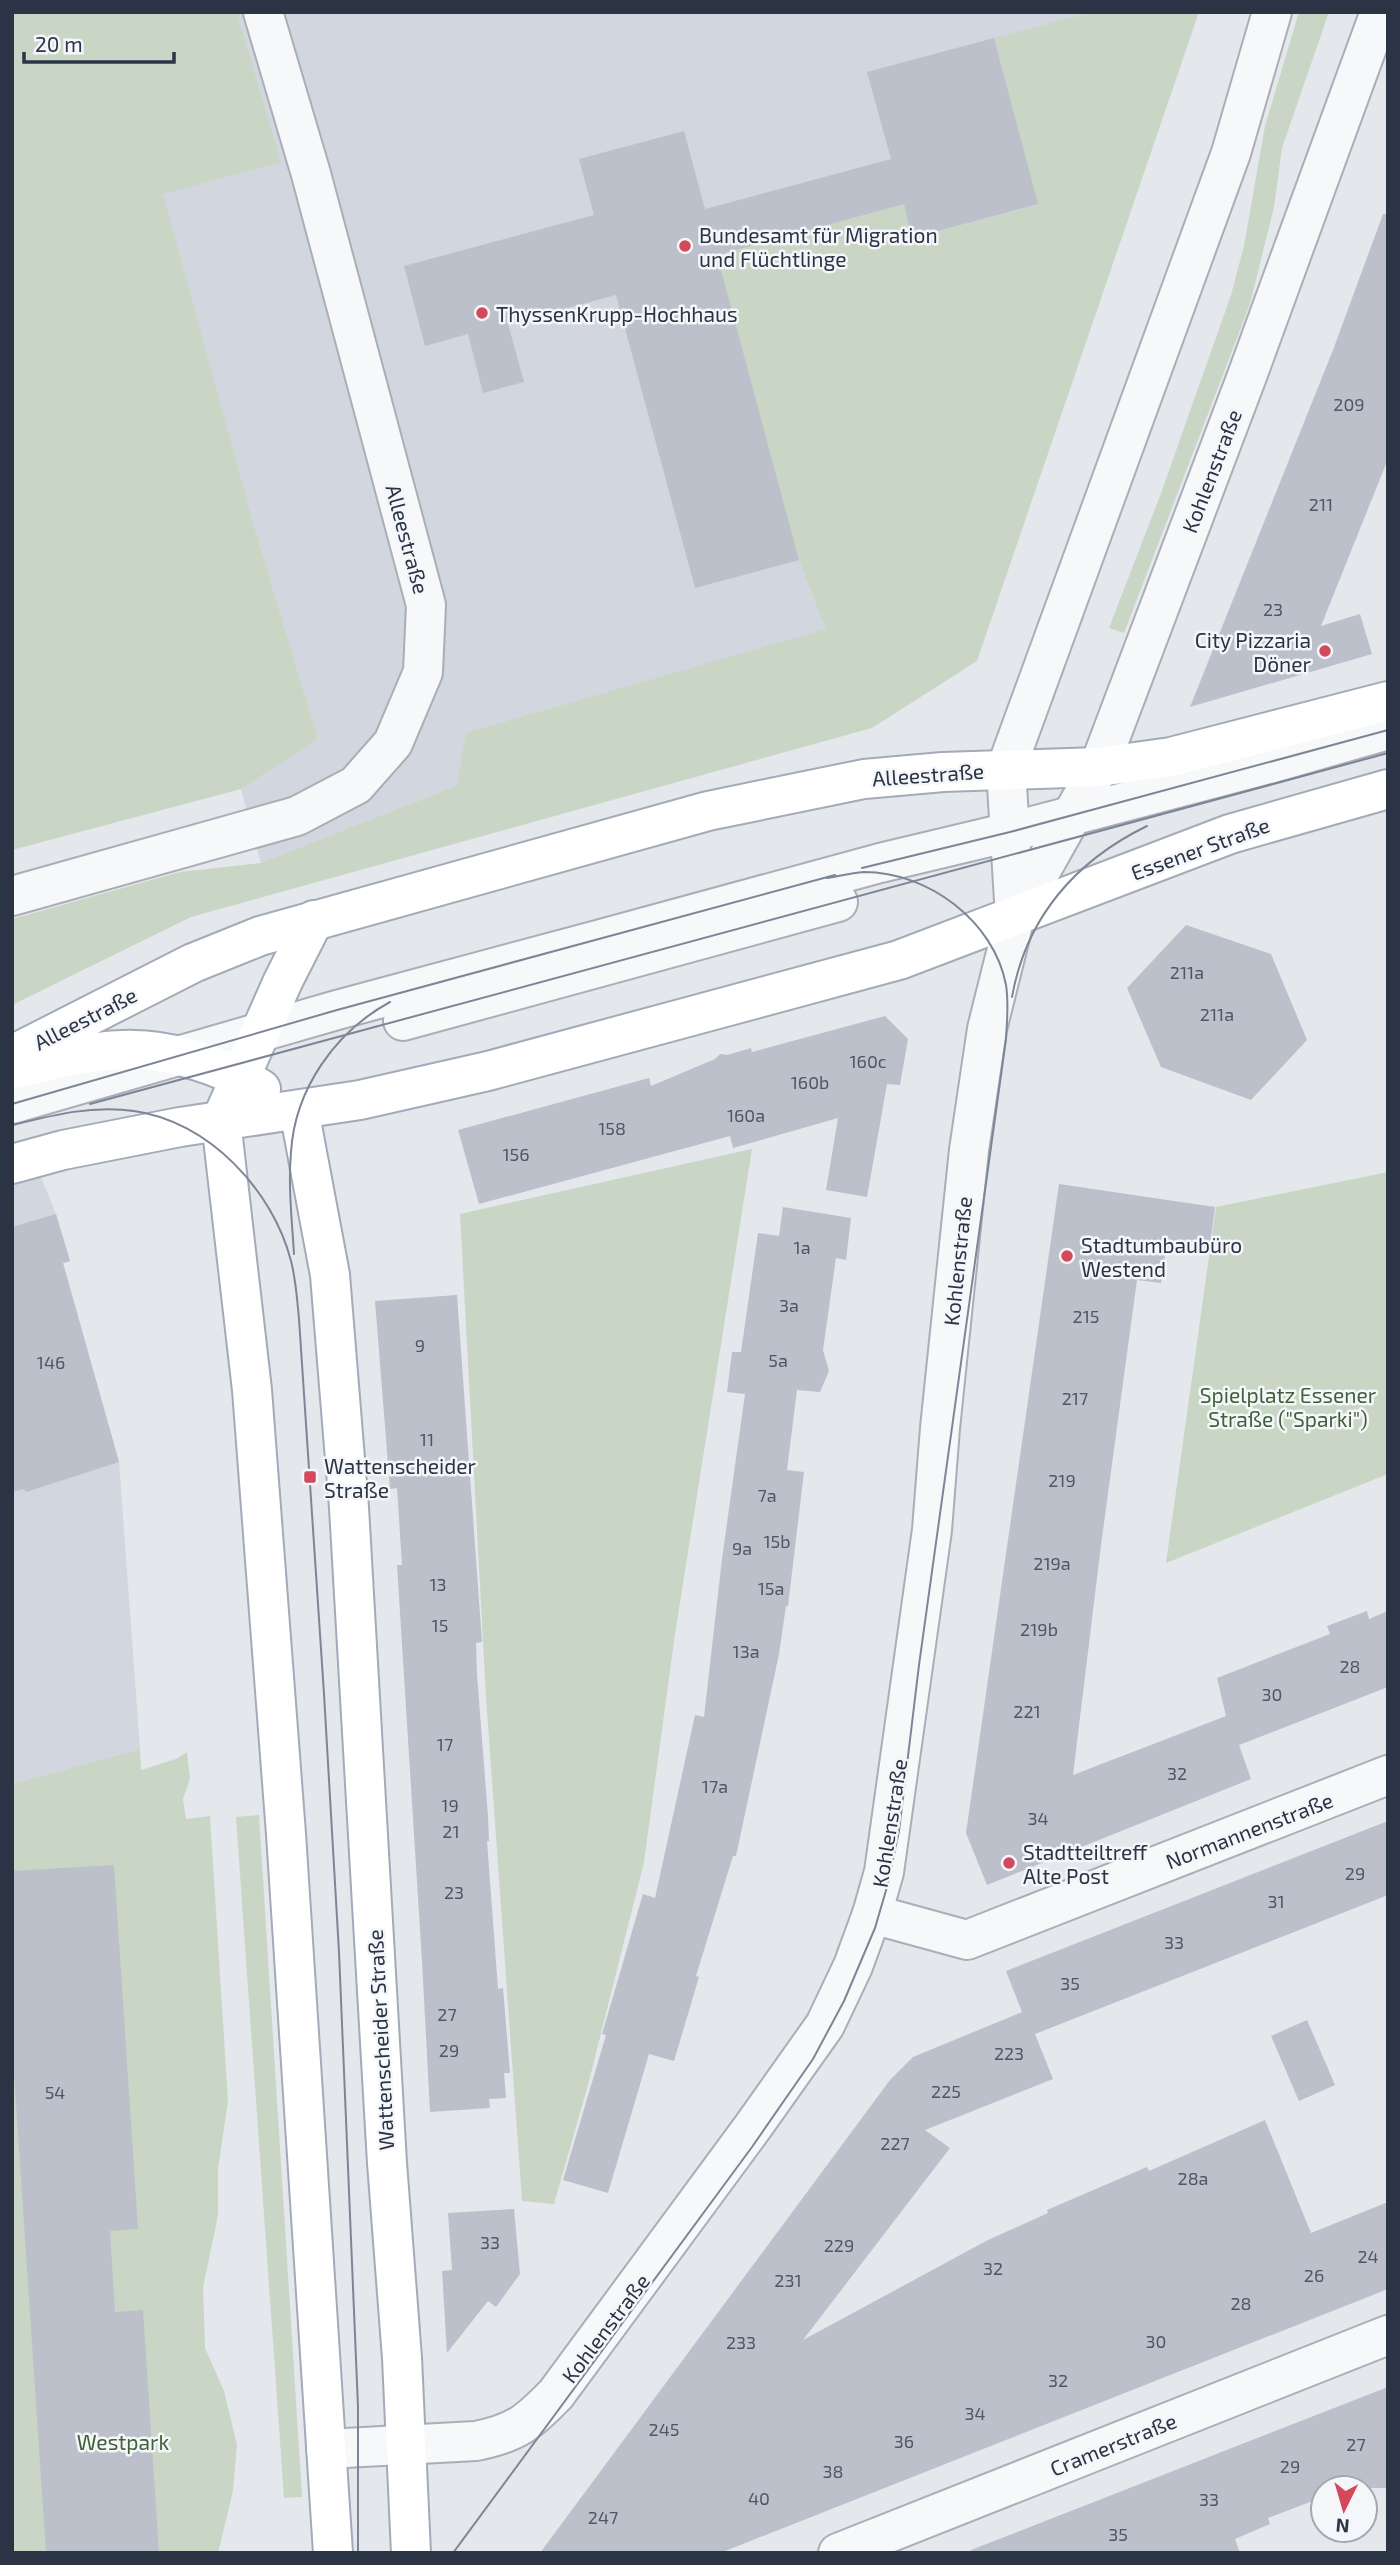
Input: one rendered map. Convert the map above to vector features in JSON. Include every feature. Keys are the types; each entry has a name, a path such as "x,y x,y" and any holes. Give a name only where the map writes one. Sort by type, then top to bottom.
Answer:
{"main road":[{"path":"1099,767 1171,757 1388,701"},
{"name":"Alleestraße","path":"12,1055 193,963 260,936 708,811 864,779 1006,769 1099,767"},
{"name":"Essener Straße","path":"1015,917 1230,834 1388,789"},
{"path":"12,1164 64,1150 221,1121 360,1100 488,1071 899,960 1015,917"},
{"path":"314,920 241,1060 221,1121 253,1390 286,1834 332,2553"},
{"name":"Alleestraße","path":"12,1069 90,1053 124,1050 241,1060 299,1111"},
{"name":"Wattenscheider Straße","path":"299,1111 330,1275 348,1494 407,2445 411,2553"}],"street":[{"name":"Alleestraße","path":"12,896 297,816 356,785 393,743 423,672 425,606 311,174 263,12"},
{"name":"Kohlenstraße","path":"1015,917 1006,769 1231,153 1272,12"},
{"name":"Kohlenstraße","path":"326,2449 457,2444 497,2437 530,2421 556,2394 752,2128 825,2025 853,1966 884,1872 932,1530 969,1150 987,1029 1015,917 1099,767 1248,376 1380,12"},
{"path":"1065,829 1269,764 1388,730"},
{"path":"12,1125 241,1060 880,863 1010,844 1388,753"},
{"path":"12,1104 180,1056 241,1060"},
{"name":"Normannenstraße","path":"872,1914 967,1940 1388,1775"},
{"name":"Cramerstraße","path":"838,2553 1388,2335"}],"shaded area":[{"path":"242,12 1181,12 968,597 261,863 241,789 318,739 255,529 162,193 280,162 236,20"},
{"path":"40,1175 56,1214 70,1261 63,1263 119,1462 140,1749 12,1784 12,1183"}],"green space":[{"path":"12,12 242,12 237,20 281,162 163,194 255,529 318,739 241,789 12,850"},
{"path":"1094,12 1199,12 977,661 872,728 191,917 12,1005 12,919 180,872 261,863 457,786 466,733 826,629 799,560 717,255 904,204 912,238 1038,205 994,38"},
{"path":"1299,12 1329,12 1282,148 1274,207 1250,304 1124,633 1109,628 1160,496 1231,295 1244,246 1265,126"},
{"path":"752,1149 675,1634 644,1862 588,2085 554,2204 522,2201 486,1697 460,1214"},
{"name":"Spielplatz Essener Straße (\"Sparki\")","path":"1388,1172 1388,1474 1166,1563 1216,1207"},
{"name":"Westpark","path":"140,1749 141,1770 176,1759 187,1752 190,1779 183,1799 186,1819 210,1816 228,2101 218,2169 218,2215 203,2288 205,2348 224,2391 237,2445 233,2491 218,2553 12,2553 12,1784"},
{"path":"259,1815 302,2497 284,2498 236,1817"}],"building":[{"name":"ThyssenKrupp-Hochhaus","path":"994,38 1038,204 912,238 904,204 717,255 799,560 695,588 616,295 508,324 524,382 483,393 468,334 425,346 404,266 594,215 579,159 684,131 705,209 891,159 867,72"},
{"path":"1383,214 1388,214 1388,459 1321,626 1360,614 1372,654 1190,707 1333,350"},
{"path":"1186,925 1271,954 1307,1040 1251,1100 1161,1067 1127,988"},
{"path":"885,1016 908,1039 900,1085 887,1084 867,1197 826,1190 838,1118 733,1148 730,1136 479,1204 458,1130 649,1078 651,1086 715,1059 720,1054 727,1055 751,1048 752,1052"},
{"path":"1059,1184 1215,1207 1209,1253 1166,1247 1161,1283 1137,1280 1073,1775 1226,1716 1217,1678 1330,1634 1327,1626 1367,1611 1369,1619 1388,1611 1388,1687 1239,1745 1251,1779 987,1885 966,1833"},
{"path":"783,1207 851,1218 846,1260 836,1258 823,1350 829,1371 820,1392 797,1390 787,1470 804,1472 788,1606 736,1856 733,1856 696,1976 699,1977 674,2061 649,2054 608,2193 563,2180 606,2035 602,2034 643,1894 655,1898 695,1715 704,1717 745,1394 727,1392 732,1352 741,1352 758,1233 779,1236"},
{"path":"56,1214 70,1261 63,1263 119,1462 26,1492 24,1489 12,1492 12,1227"},
{"path":"457,1295 482,1642 476,1643 488,1816 487,1841 498,1989 503,1988 510,2073 504,2073 506,2098 489,2099 490,2108 430,2112 397,1565 402,1565 397,1488 390,1489 375,1301"},
{"path":"1388,1821 1388,1895 1035,2034 1053,2079 925,2130 950,2148 803,2340 988,2240 1048,2213 1047,2210 1147,2167 1149,2171 1265,2120 1311,2233 1388,2202 1388,2289 720,2553 540,2553 890,2080 913,2057 1022,2012 1006,1971"},
{"path":"114,1865 138,2229 110,2231 115,2312 143,2310 159,2553 46,2553 12,2044 12,1871"},
{"path":"1307,2020 1335,2085 1299,2101 1271,2036"},
{"path":"514,2209 520,2274 496,2307 488,2301 447,2353 442,2271 452,2270 448,2213"},
{"path":"1388,2387 1388,2488 1379,2488 1379,2474 1309,2474 1309,2502 1268,2518 1270,2524 1235,2539 1240,2553 971,2553 971,2550"}],"tram line":[{"path":"862,868 1010,832 1388,730"},
{"path":"90,1104 1388,753"},
{"path":"1012,997 1029,942 1058,895 1098,856 1147,826"},
{"path":"453,2553 752,2147 813,2059 844,2001 875,1928 887,1887 899,1831 919,1665 1006,1039 1007,999 999,962 988,940 973,921 934,891 888,874 864,872 827,878"},
{"path":"12,1104 337,1010 835,875"},
{"path":"294,1254 290,1165 300,1106 321,1065 336,1046 370,1014 390,1002"},
{"path":"13,1125 73,1112 118,1109 161,1117 187,1129 211,1144 253,1185 269,1209 291,1261 299,1319 339,1952 358,2407 358,2553"}],"place":[{"name":"Bundesamt für Migration und Flüchtlinge","path":"685,246"},
{"name":"ThyssenKrupp-Hochhaus","path":"482,313"},
{"name":"City Pizzaria Döner","path":"1325,651"},
{"name":"Stadtumbaubüro Westend","path":"1067,1256"},
{"name":"Wattenscheider Straße","path":"310,1477"},
{"name":"Stadtteiltreff Alte Post","path":"1009,1863"}]}
